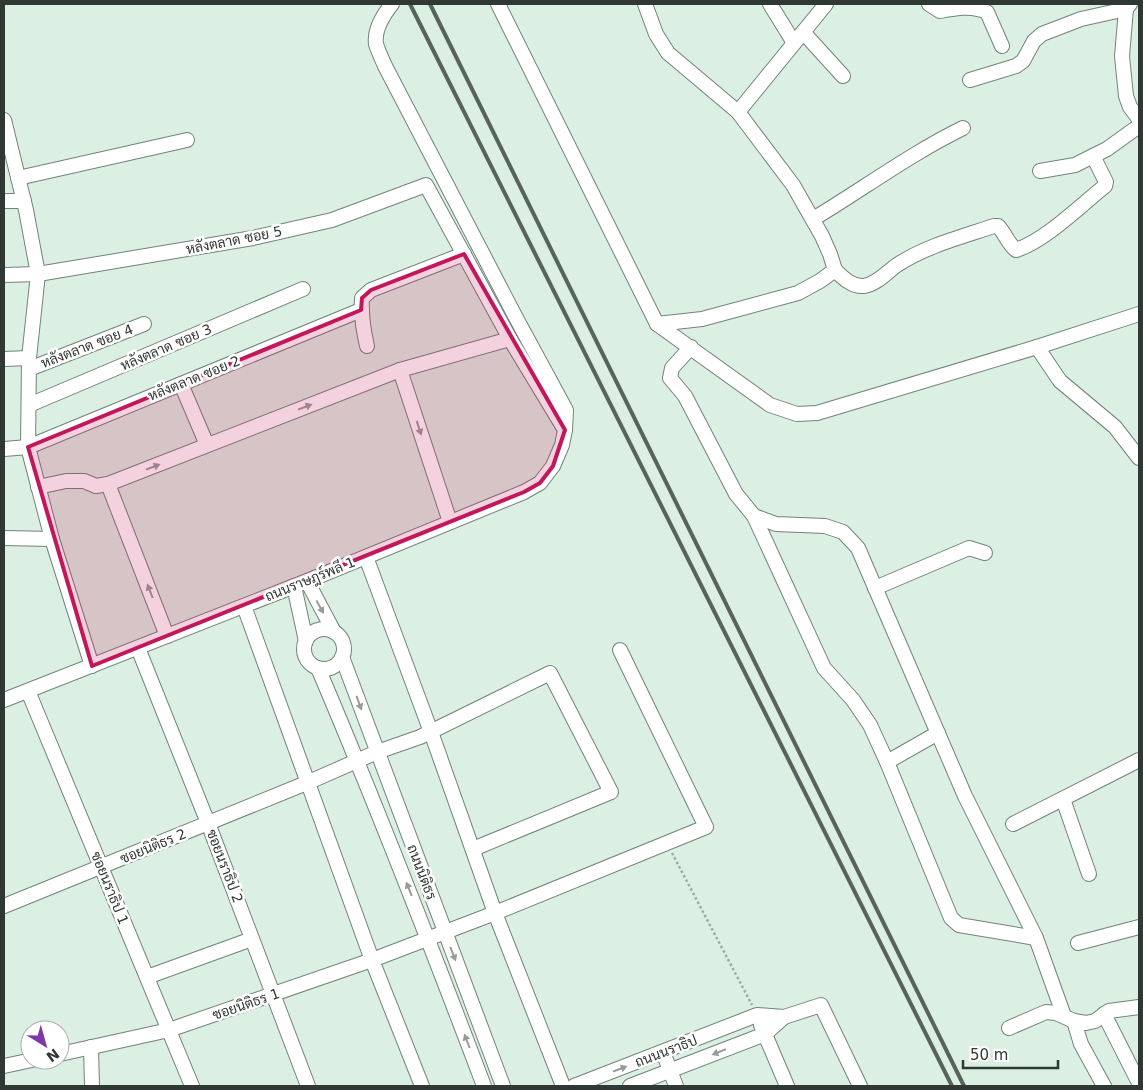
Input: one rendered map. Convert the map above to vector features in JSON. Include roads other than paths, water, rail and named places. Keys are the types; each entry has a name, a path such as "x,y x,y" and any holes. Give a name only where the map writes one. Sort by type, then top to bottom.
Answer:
{"street":[{"name":"ถนนราษฎร์พลี 1","path":"4,700 301,584 524,492 540,483 553,466 562,445 566,410 385,66 376,43 386,11 392,4"},
{"path":"498,4 658,324 770,405 798,414 818,412 1037,347 1139,314"},
{"path":"645,4 656,34 668,53 738,112 794,185 830,254 835,270 848,282 865,286 877,281 898,264 915,255 942,243 994,226 998,226 1002,230 1013,248 1016,250 1024,248 1053,228 1105,186 1106,182 1103,174 1093,156"},
{"path":"770,4 798,37 843,76"},
{"path":"738,112 826,4"},
{"path":"929,4 940,11 980,8 987,12 1002,46"},
{"path":"970,80 1016,66 1022,61 1034,40 1042,34 1081,19 1128,6 1122,56 1126,96 1139,119"},
{"path":"4,126 24,201 38,274 29,363 28,447 52,539 92,666"},
{"path":"1040,172 1075,165 1107,149 1139,126"},
{"path":"813,219 917,152 963,128"},
{"path":"18,178 187,140"},
{"name":"หลังตลาด ซอย 5","path":"4,275 38,274 253,238 323,222 426,185 464,254"},
{"path":"4,201 24,201"},
{"path":"367,346 361,310 362,298 371,290 464,254 510,339 565,430"},
{"path":"658,324 702,319 798,293 835,270"},
{"name":"หลังตลาด ซอย 3","path":"29,405 303,289"},
{"name":"หลังตลาด ซอย 2","path":"4,449 28,447 361,310"},
{"name":"หลังตลาด ซอย 4","path":"4,359 29,363 144,324"},
{"path":"38,487 66,481 84,481 96,486 108,484 400,370 510,339"},
{"path":"690,347 672,368 670,378 685,396 736,494 754,516 824,668 853,700 870,725 951,918 959,925 1036,938"},
{"path":"1037,347 1060,381 1115,427 1139,458"},
{"path":"400,370 450,522"},
{"path":"180,384 207,446"},
{"path":"108,484 167,636"},
{"path":"754,516 776,524 825,526 842,532 858,548 965,796 1036,938 1069,1019 1104,1086"},
{"path":"4,538 52,539"},
{"path":"875,588 969,548 985,553"},
{"path":"366,557 495,913 563,1086"},
{"path":"301,584 334,632 343,641 342,658 337,665 331,668 318,668 308,660 304,648 306,641 301,584"},
{"path":"244,606 372,960 422,1086"},
{"path":"306,641 310,636 322,629 334,632"},
{"name":"ซอยนราธิป 2","path":"138,648 208,823 308,1086"},
{"name":"ซอยนิติธร 1","path":"70,1052 168,1030 273,995 445,933 706,827 620,650"},
{"name":"ถนนนิติธร","path":"342,658 503,1086"},
{"name":"ถนนนิติธร","path":"318,668 357,760 484,1086"},
{"name":"ซอยนิติธร 2","path":"4,906 309,782 357,760 431,732 550,673 611,792 472,849"},
{"name":"ซอยนราธิป 1","path":"28,691 192,1086"},
{"path":"887,762 938,733"},
{"path":"1013,824 1139,760"},
{"path":"1063,799 1089,874"},
{"path":"1078,943 1139,927"},
{"path":"147,977 252,939"},
{"path":"786,1086 757,1015 784,1017 820,1005 860,1086"},
{"path":"1009,1028 1046,1012 1092,1023 1109,1011 1139,1007"},
{"path":"1104,1014 1139,1083"},
{"name":"ถนนนราธิป","path":"574,1086 757,1015"},
{"name":"ถนนนราธิป","path":"630,1086 764,1034 784,1017"},
{"path":"91,1047 92,1086"},
{"path":"663,1052 676,1086"},
{"path":"4,1066 20,1063"}],"railway":[{"path":"410,4 952,1086"},
{"path":"430,4 964,1086"}]}
